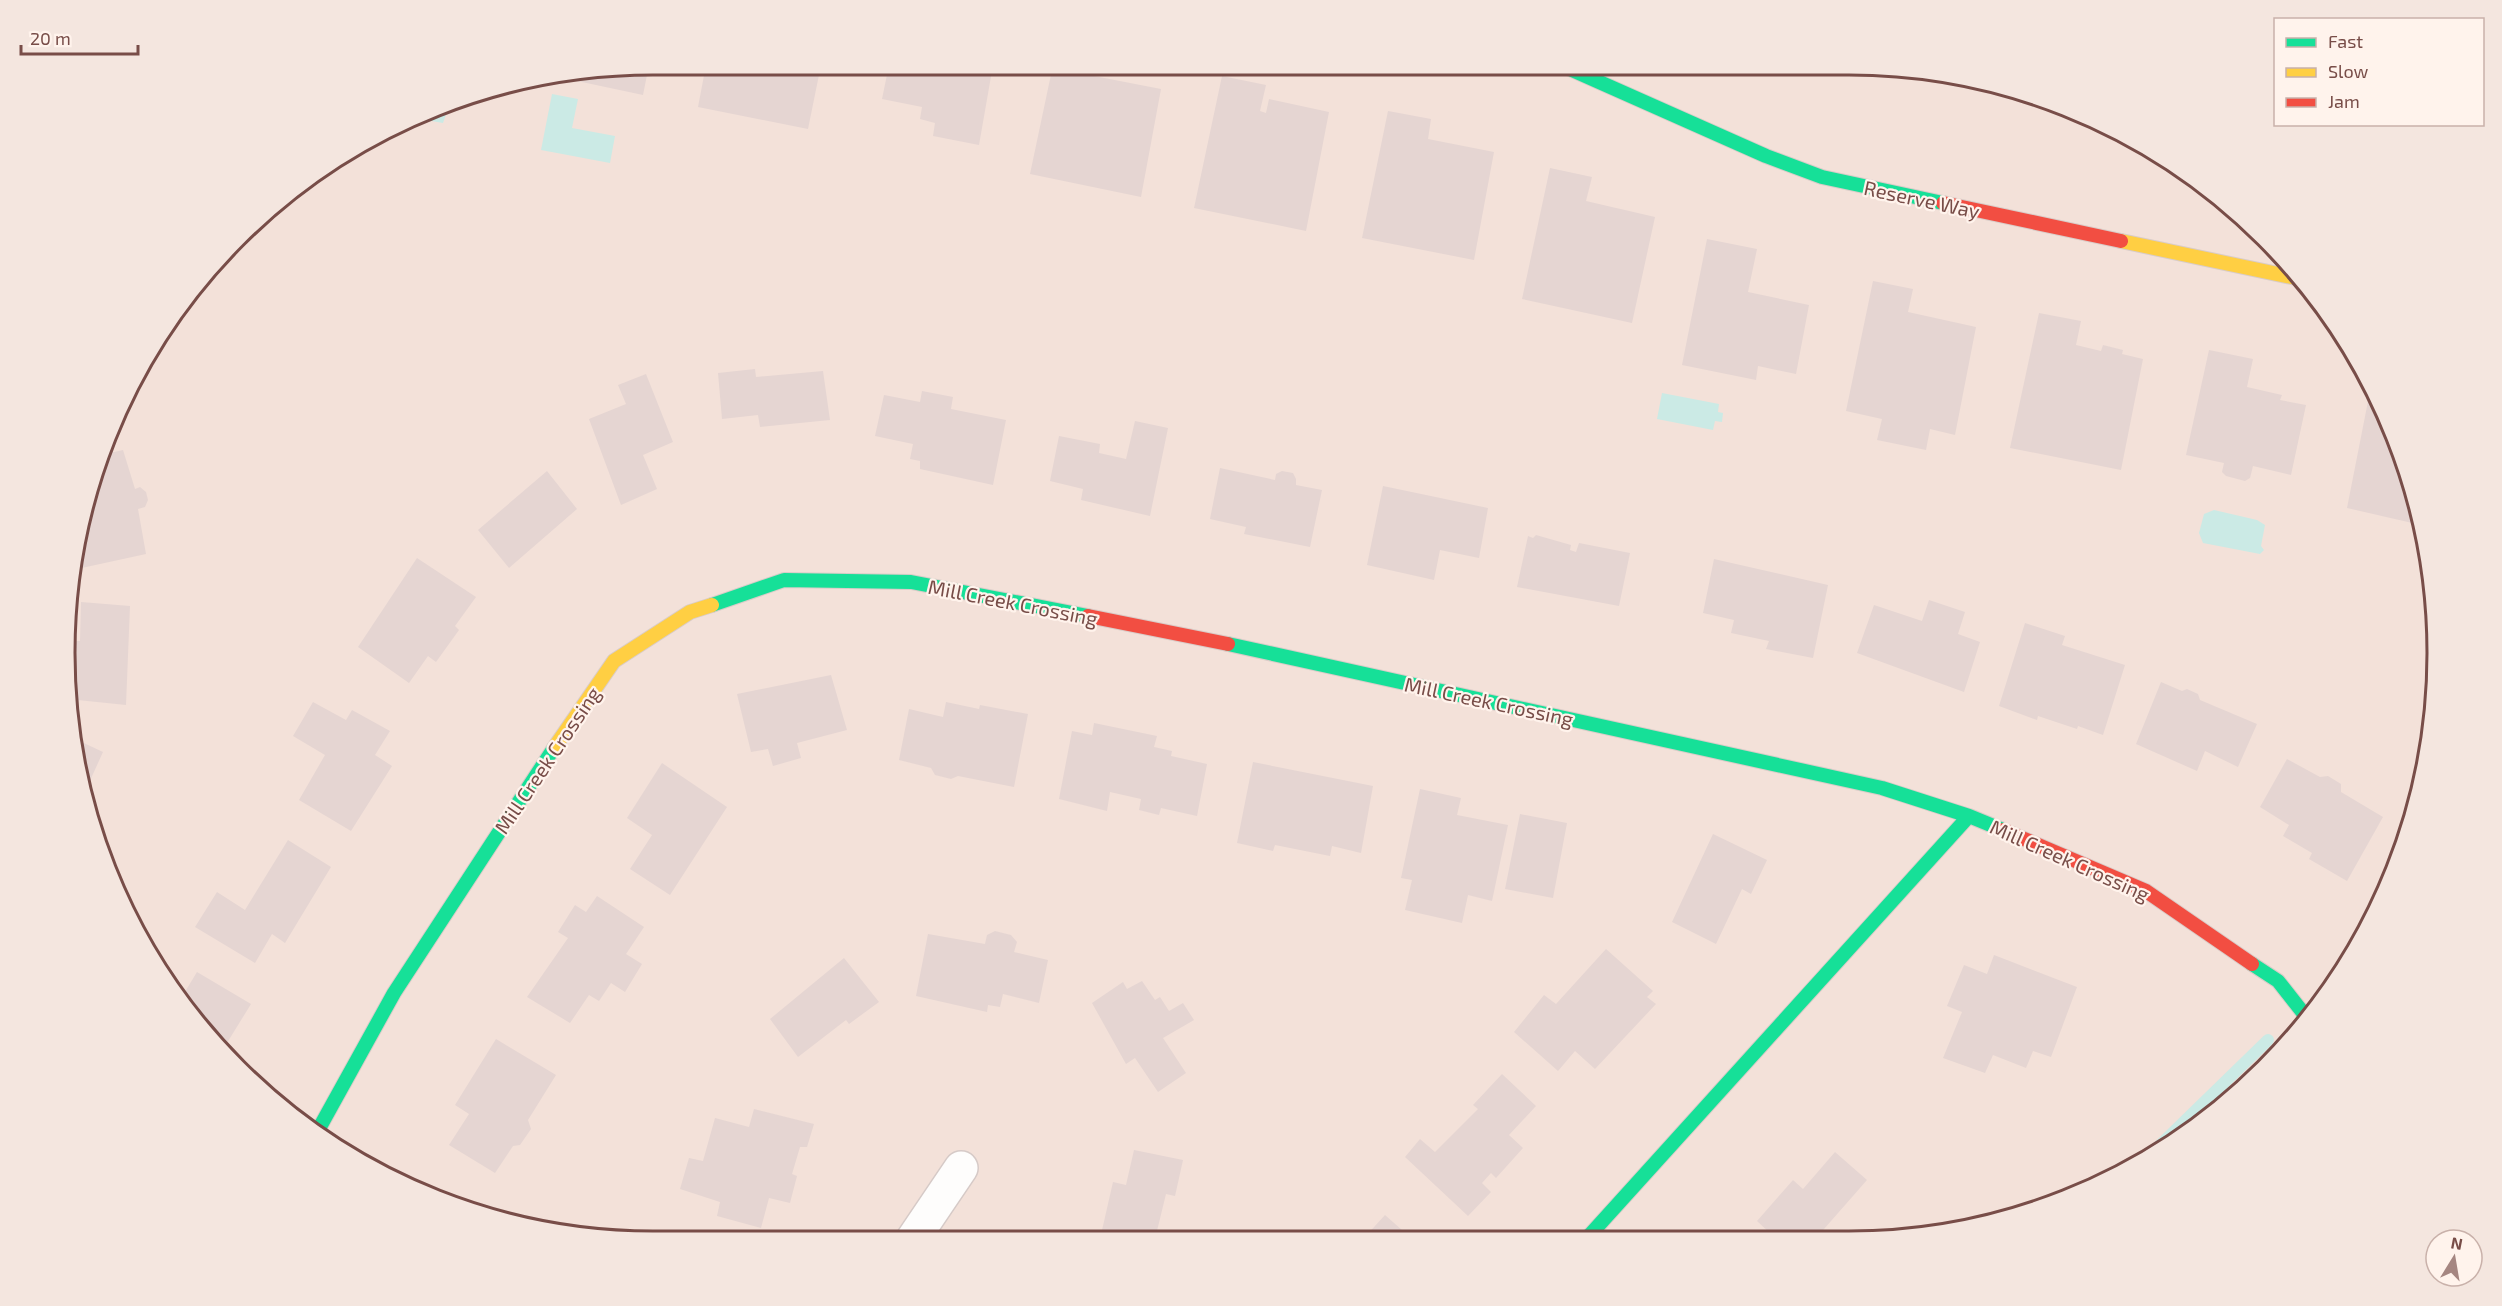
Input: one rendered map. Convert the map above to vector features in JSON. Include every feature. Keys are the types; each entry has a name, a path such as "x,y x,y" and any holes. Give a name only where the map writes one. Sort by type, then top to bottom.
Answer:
{"street":[{"name":"Reserve Way","path":"1584,75 1766,156 1822,177 2287,276"},
{"name":"Mill Creek Crossing","path":"321,1126 394,993 540,769 614,661 690,612 784,580 912,582 1229,644 1882,788 1969,816 2146,891 2278,981 2302,1012"},
{"name":"Mill Creek Crossing","path":"1593,1231 1969,816"},
{"path":"918,1231 961,1168"}],"shaded area":[{"path":"653,75 1849,75 1887,76 1962,86 2035,106 2070,119 2138,152 2170,172 2201,194 2258,244 2308,301 2330,332 2350,364 2383,432 2407,503 2416,540 2426,615 2427,653 2426,691 2416,766 2396,839 2383,874 2350,942 2308,1005 2258,1062 2201,1112 2138,1154 2070,1187 1999,1211 1962,1220 1887,1230 1849,1231 653,1231 615,1230 540,1220 467,1200 432,1187 364,1154 301,1112 272,1088 244,1062 194,1005 152,942 119,874 95,803 86,766 76,691 76,615 80,578 95,503 119,432 135,397 152,364 194,301 244,244 301,194 364,152 397,135 432,119 503,95 578,80"}],"water":[{"path":"552,94 578,99 572,128 615,136 610,163 541,150"},
{"path":"446,114 443,123 429,120"},
{"path":"1662,393 1719,404 1718,412 1723,413 1722,422 1715,421 1713,430 1657,419"},
{"path":"2214,510 2257,520 2265,525 2261,546 2264,550 2260,554 2203,543 2199,533 2204,514"}],"building":[{"path":"647,75 643,95 575,80"},
{"path":"704,75 819,75 808,129 698,107"},
{"path":"887,75 991,75 979,145 933,136 935,123 920,119 922,107 882,99"},
{"path":"1051,75 1094,75 1161,89 1141,197 1030,174"},
{"path":"1222,76 1266,85 1260,111 1266,113 1269,99 1329,112 1306,231 1194,208"},
{"path":"1388,111 1431,119 1428,139 1494,152 1474,260 1362,238"},
{"path":"1550,168 1592,177 1586,201 1655,217 1632,323 1522,299"},
{"path":"1707,239 1757,249 1748,292 1809,305 1796,374 1758,366 1756,380 1682,365"},
{"path":"1873,281 1913,289 1908,312 1976,327 1955,435 1930,429 1926,450 1877,440 1882,419 1846,411"},
{"path":"2039,313 2081,321 2076,345 2101,351 2103,345 2123,350 2122,354 2143,359 2121,470 2010,448"},
{"path":"2209,350 2253,359 2247,387 2282,395 2280,400 2306,405 2291,475 2253,466 2250,478 2245,481 2226,476 2222,472 2224,463 2186,455"},
{"path":"755,369 756,377 823,371 830,420 760,427 758,415 722,419 718,373"},
{"path":"646,374 673,442 643,455 657,489 621,505 589,419 626,404 618,385"},
{"path":"922,391 953,397 951,409 1006,420 993,485 920,469 920,461 910,459 913,444 875,436 884,395 920,402"},
{"path":"2368,400 2396,467 2412,523 2347,508"},
{"path":"1135,421 1168,428 1150,516 1081,500 1083,489 1050,481 1059,436 1100,444 1099,453 1126,459"},
{"path":"123,450 135,489 140,487 146,492 148,500 145,507 138,509 146,554 82,568 95,503 111,453"},
{"path":"1220,468 1275,480 1276,474 1282,471 1293,473 1296,485 1322,490 1310,547 1244,534 1246,527 1210,519"},
{"path":"547,471 577,509 509,568 478,530"},
{"path":"1383,486 1488,508 1479,558 1440,550 1434,580 1367,565"},
{"path":"1536,535 1571,545 1570,550 1576,552 1579,543 1630,553 1619,606 1517,587 1528,536 1533,538"},
{"path":"417,558 476,597 455,626 459,630 436,662 428,656 409,683 358,647"},
{"path":"1714,559 1828,585 1813,658 1766,649 1769,641 1731,633 1734,620 1703,613"},
{"path":"1929,600 1965,612 1958,634 1980,642 1964,692 1857,653 1874,605 1922,621"},
{"path":"81,602 130,606 126,705 77,700 75,641 80,641"},
{"path":"2025,623 2065,636 2062,645 2125,665 2103,735 2038,716 2037,720 1999,706"},
{"path":"831,675 847,730 797,743 801,758 773,766 768,749 751,752 737,694"},
{"path":"2161,682 2182,691 2187,689 2198,694 2200,700 2257,724 2238,767 2205,751 2197,771 2136,744"},
{"path":"313,702 346,720 352,710 390,731 375,755 392,766 351,831 299,800 325,755 293,736"},
{"path":"946,702 979,709 980,705 1028,714 1014,787 958,776 951,779 935,775 931,768 899,760 909,709 943,717"},
{"path":"1094,723 1157,736 1154,747 1172,751 1171,756 1207,764 1197,816 1161,808 1159,815 1139,810 1141,799 1110,792 1107,811 1059,799 1072,731 1092,735"},
{"path":"82,742 103,752 90,781"},
{"path":"2287,759 2320,777 2328,776 2341,784 2341,792 2383,817 2347,881 2309,859 2312,853 2283,836 2289,825 2260,807"},
{"path":"1253,762 1373,786 1361,853 1332,846 1330,856 1275,845 1273,851 1237,843"},
{"path":"662,763 727,807 670,895 630,869 652,835 627,818"},
{"path":"1420,789 1461,798 1457,815 1508,825 1492,901 1468,895 1462,923 1405,910 1412,880 1401,878"},
{"path":"1520,814 1567,823 1553,898 1505,889"},
{"path":"1713,834 1767,860 1751,894 1742,889 1716,944 1672,922"},
{"path":"288,840 331,867 285,943 272,934 255,963 195,927 217,892 245,910"},
{"path":"597,896 644,927 626,954 642,964 625,992 611,983 599,1001 589,995 570,1023 527,997 568,938 558,932 575,905 586,912"},
{"path":"995,931 1011,935 1017,942 1014,952 1048,960 1039,1003 1003,994 1000,1007 988,1005 987,1012 916,996 928,934 985,944 987,935"},
{"path":"1606,949 1653,991 1647,997 1656,1004 1595,1069 1575,1051 1558,1071 1514,1032 1544,995 1556,1004"},
{"path":"1994,955 2077,987 2051,1057 2033,1051 2026,1068 1993,1055 1985,1073 1943,1058 1962,1012 1947,1006 1964,965 1987,974"},
{"path":"844,958 879,1002 849,1024 846,1020 798,1057 770,1019"},
{"path":"197,972 251,1004 227,1043 185,992"},
{"path":"1142,981 1155,1000 1160,997 1169,1011 1183,1003 1194,1020 1163,1038 1186,1073 1158,1092 1135,1058 1126,1064 1092,1003 1123,982 1127,989"},
{"path":"496,1039 556,1075 528,1120 531,1129 520,1145 513,1146 495,1173 449,1145 469,1114 455,1105"},
{"path":"1502,1074 1536,1106 1509,1135 1523,1148 1496,1178 1491,1173 1482,1183 1491,1192 1468,1216 1405,1157 1420,1139 1435,1152 1478,1109 1473,1105"},
{"path":"754,1109 814,1124 807,1147 800,1147 792,1174 797,1176 790,1203 769,1198 761,1228 717,1216 720,1202 680,1189 689,1158 703,1161 715,1118 749,1127"},
{"path":"1134,1150 1183,1160 1175,1196 1166,1194 1157,1231 1102,1231 1113,1182 1126,1185"},
{"path":"1835,1152 1867,1180 1822,1231 1768,1231 1757,1221 1793,1180 1803,1189"},
{"path":"1385,1215 1403,1231 1370,1231"}],"waterway":[{"path":"2175,1130 2268,1040"}],"traffic: fast":[{"path":"1584,75 1766,156 1822,177 1943,203"},
{"path":"712,605 784,580 911,582 1088,616"},
{"path":"1228,644 1882,788 1969,816 2003,830"},
{"path":"321,1126 394,993 554,748"},
{"path":"1593,1231 1969,816"},
{"path":"2252,964 2278,981 2302,1012"}],"traffic: slow":[{"path":"2121,241 2287,276"},
{"path":"554,748 614,661 690,612 712,605"}],"traffic: jam":[{"path":"1943,203 2121,241"},
{"path":"1088,616 1228,644"},
{"path":"2003,830 2146,891 2252,964"}]}
